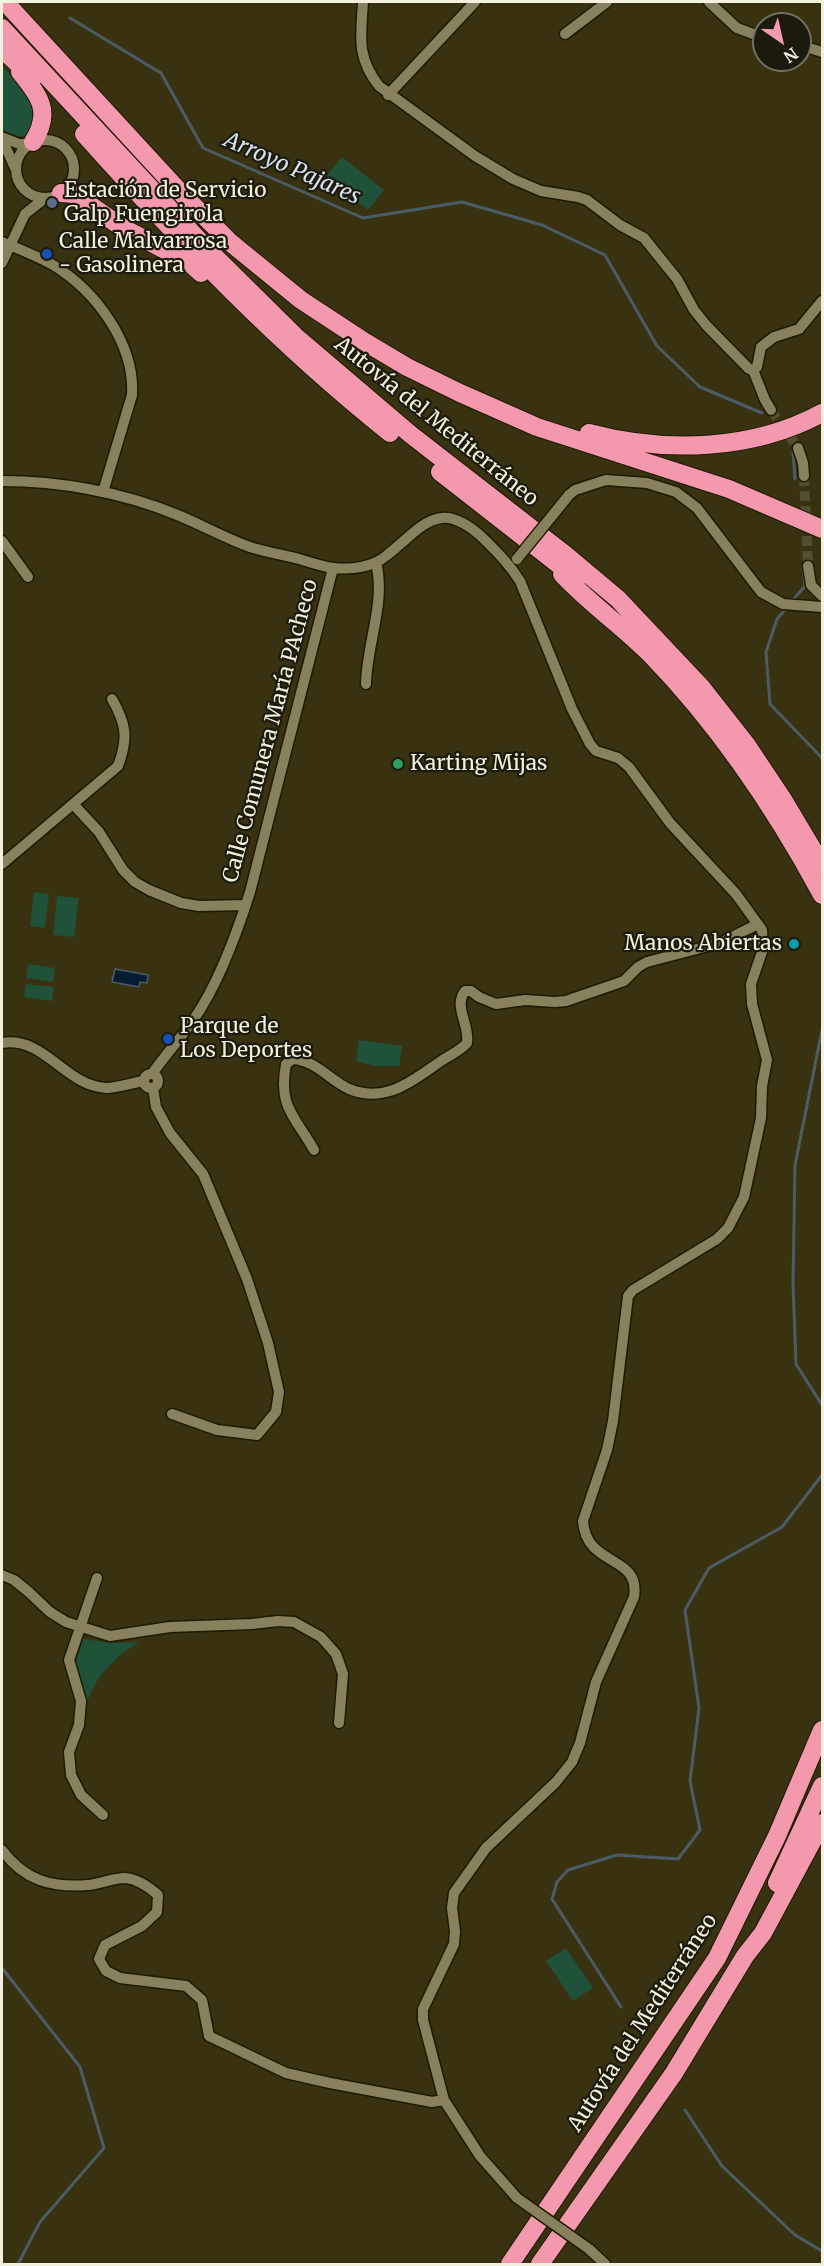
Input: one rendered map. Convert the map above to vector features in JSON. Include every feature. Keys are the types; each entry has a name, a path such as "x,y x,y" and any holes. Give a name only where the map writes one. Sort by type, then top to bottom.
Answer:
{"highway":[{"name":"Autovía del Mediterráneo","path":"5,2 180,192 231,243 301,300 364,342 460,393 537,427 729,489 822,529"},
{"name":"Autovía del Mediterráneo","path":"2,28 208,250 295,336 410,434 562,552 618,599 702,688 746,744 784,801 822,865"},
{"path":"2,49 32,77 153,210 239,300 302,359 369,416 548,557 613,606 635,618"},
{"path":"2,49 36,92 42,104 43,119 40,132 31,143"},
{"path":"53,195 74,194 123,228 190,263 220,290 239,300"},
{"path":"512,415 604,437 678,445 730,443 761,437 787,429 822,413"},
{"path":"548,557 565,577 650,654 709,721 740,762 787,833 822,895"},
{"name":"Autovía del Mediterráneo","path":"510,2265 717,1958 777,1836 822,1730"},
{"path":"745,1956 754,1928 822,1786"},
{"path":"540,2265 674,2073 745,1956 763,1933 822,1823"}],"street":[{"path":"363,2 361,36 363,60 370,75 388,94 475,156 513,179 541,191 586,200 620,225 644,238 677,279 694,310 706,325 746,367 753,370 771,410"},
{"path":"388,94 475,2"},
{"path":"565,34 607,2"},
{"path":"709,2 737,28 752,34"},
{"path":"2,138 19,144 46,140 57,143 66,149 74,167 69,185 25,214 6,244 2,263"},
{"path":"2,138 21,186 25,201 25,214"},
{"path":"16,170 19,155 31,143"},
{"path":"21,186 32,195 53,195"},
{"path":"6,244 53,266 80,286 93,299 112,325 131,366 132,395 103,492"},
{"path":"753,370 757,367 761,347 774,337 794,333 822,301"},
{"path":"798,448 804,476"},
{"path":"514,562 575,489 606,480 647,483 676,492 704,515 761,592 783,604 822,608"},
{"path":"2,481 69,486 103,492 173,513 250,547 333,568 354,568 376,562 421,525 446,517 462,522 514,562 572,709 590,744 596,751 618,758 629,767 655,804 688,843 724,879 762,930 763,949 751,984 752,1004 767,1060 762,1086 761,1119 744,1197 728,1228 717,1239 633,1290 628,1296 613,1421 607,1450 583,1521 589,1543 633,1577 634,1597 596,1682 580,1743 572,1762 556,1782 486,1848 454,1893 452,1908 454,1944 423,2009 423,2020 444,2100 480,2156 517,2198 589,2249 605,2265"},
{"path":"2,541 28,577"},
{"path":"366,684 367,660 380,595 380,579 376,562"},
{"path":"808,566 811,585 822,596"},
{"name":"Calle Comunera María PAcheco","path":"147,1077 195,1018 206,999 246,905 333,568"},
{"path":"2,864 118,766 126,746 122,716 112,699"},
{"path":"74,804 99,832 123,870 135,882 181,903 199,906 246,905"},
{"path":"314,1150 287,1107 283,1095 286,1064 293,1059 316,1065 349,1089 372,1095 390,1093 405,1086 467,1043 467,1029 460,1003 460,997 465,991 471,991 496,1004 525,1000 566,1001 624,981 638,967 647,962 720,943 758,924"},
{"path":"2,1043 24,1043 33,1046 76,1077 106,1088 156,1076 158,1080 153,1088 156,1107 170,1133 203,1174 247,1279 268,1343 279,1392 276,1412 257,1435 217,1430 172,1414"},
{"path":"2,1575 14,1580 50,1612 80,1628 110,1636 170,1627 294,1622 321,1637 336,1654 343,1674 339,1723"},
{"path":"97,1578 69,1660 81,1701 79,1725 69,1752 71,1775 81,1795 103,1815"},
{"path":"2,1850 19,1870 41,1881 58,1885 88,1885 126,1878 146,1885 158,1895 157,1912 142,1926 105,1945 99,1959 106,1971 120,1977 186,1986 202,2000 209,2036 286,2073 432,2102 444,2100"}],"green space":[{"path":"2,65 27,93 36,113 28,135 13,137 2,130"},
{"path":"342,157 384,190 368,210 326,177"},
{"path":"34,892 49,894 45,928 30,926"},
{"path":"57,896 79,898 74,937 53,935"},
{"path":"28,964 55,968 53,982 26,978"},
{"path":"26,984 54,987 52,1001 24,997"},
{"path":"359,1040 402,1046 399,1066 375,1066 356,1061"},
{"path":"83,1639 112,1643 139,1642 120,1655 99,1677 85,1705 76,1662"},
{"path":"566,1948 593,1988 573,2001 546,1961"}],"water":[{"path":"115,969 148,975 147,983 140,982 139,987 112,982"}],"waterway":[{"name":"Arroyo Pajares","path":"70,18 161,73 203,148 363,218 462,202 542,225 605,255 657,346 700,387 762,413"},
{"name":"Arroyo Pajares","path":"793,452 795,479"},
{"path":"792,601 805,586 803,567"},
{"path":"788,606 777,619 766,652 770,704 822,758"},
{"path":"822,1030 795,1165 793,1284 796,1364 822,1405"},
{"path":"621,2007 552,1899 557,1882 568,1870 617,1855 678,1859 700,1830 690,1781 699,1708 685,1610 709,1568 782,1527 822,1475"},
{"path":"2,1968 80,2067 104,2148 40,2222 18,2264"},
{"path":"685,2110 722,2166 795,2235 822,2251"}],"tunnel":[{"path":"771,410 798,448"},
{"path":"804,476 808,566"}],"place":[{"name":"Estación de Servicio Galp Fuengirola","path":"52,203"},
{"name":"Calle Malvarrosa - Gasolinera","path":"47,254"},
{"name":"Karting Mijas","path":"398,764"},
{"name":"Manos Abiertas","path":"794,944"},
{"name":"Parque de Los Deportes","path":"168,1039"}]}
